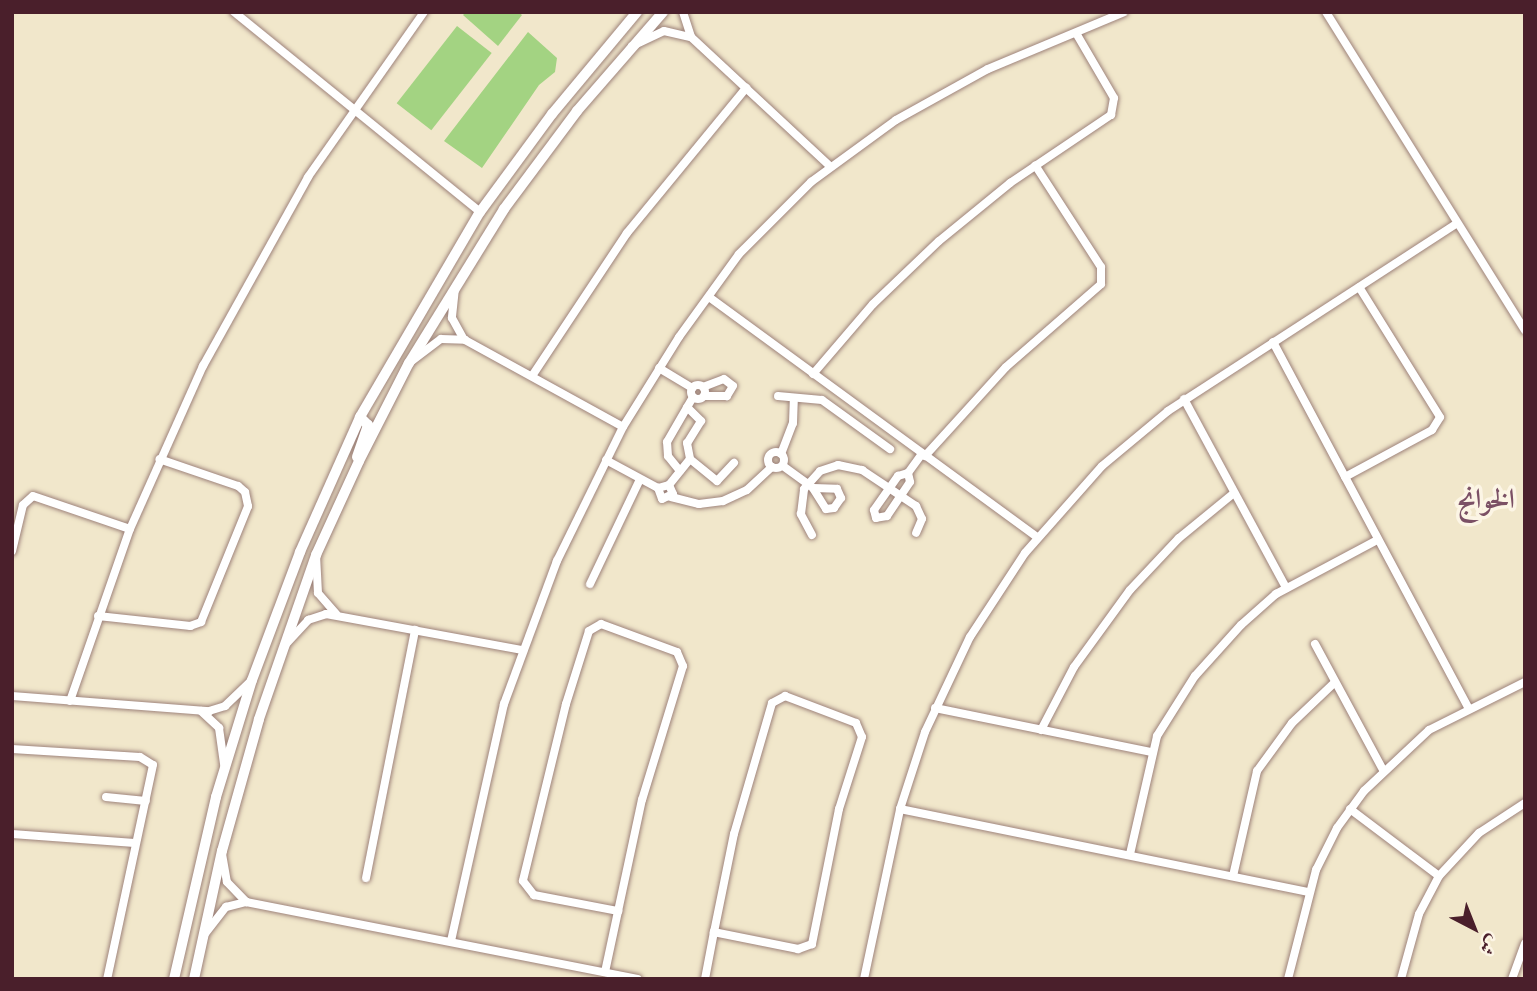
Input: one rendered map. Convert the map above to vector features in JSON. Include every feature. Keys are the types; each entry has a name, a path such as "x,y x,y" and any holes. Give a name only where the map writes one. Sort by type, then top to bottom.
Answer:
{"street":[{"path":"234,12 351,110 480,212"},
{"path":"70,701 98,616 159,459 267,246 351,110 424,12"},
{"path":"174,979 224,765 251,680 300,552 360,417 480,212 558,106 637,12"},
{"path":"194,979 222,851 283,647 316,555 388,401 455,285 528,176 632,46 663,12"},
{"path":"683,12 691,37 830,166"},
{"path":"452,941 490,760 523,650 557,561 624,427 659,368 709,297 756,235 830,166 942,93 1124,12"},
{"path":"1326,12 1525,330"},
{"path":"632,46 664,31 691,37"},
{"path":"813,374 916,261 1035,165 1108,118 1115,108 1114,98 1076,33"},
{"path":"532,376 627,233 746,88"},
{"path":"908,473 910,482 901,496 885,518 876,518 874,510 899,474 908,473 1006,367 1101,284 1101,267 1035,165"},
{"path":"864,979 900,809 935,708 983,615 1037,537 1102,467 1184,399 1457,224"},
{"path":"455,285 452,318 465,340"},
{"path":"1345,477 1423,434 1440,421 1433,402 1359,287"},
{"path":"709,297 1037,537"},
{"path":"409,363 441,339 465,340 624,427"},
{"path":"1273,342 1468,707"},
{"path":"388,401 379,396 390,362"},
{"path":"659,368 692,393 704,391"},
{"path":"680,471 668,456 667,442 692,393"},
{"path":"778,396 826,402 890,449"},
{"path":"783,466 781,454 793,423 794,399"},
{"path":"1184,399 1286,588"},
{"path":"687,407 701,421 687,443 690,459 717,481 734,463"},
{"path":"359,461 357,449 368,425 360,417"},
{"path":"772,467 770,456 781,454"},
{"path":"98,616 198,624 207,608 244,513 247,496 230,484 159,459"},
{"path":"606,460 658,488 669,485 690,459"},
{"path":"813,535 800,507 810,486 826,468 844,465 889,488 920,512 916,533"},
{"path":"658,488 660,498 671,497 699,504 723,501 754,485 772,467 783,466 810,486"},
{"path":"590,584 640,479"},
{"path":"669,485 671,497"},
{"path":"1041,730 1081,657 1130,590 1179,538 1234,493"},
{"path":"12,551 21,512 33,496 131,529"},
{"path":"1130,854 1151,752 1165,721 1206,662 1254,612 1286,588 1377,540"},
{"path":"316,555 320,599 339,615"},
{"path":"283,647 308,620 339,615 523,650"},
{"path":"605,972 645,788 682,658 665,648 613,628 594,626 586,643 556,738 526,869 528,886 541,896 618,911"},
{"path":"366,878 415,630"},
{"path":"1315,644 1383,770"},
{"path":"12,696 201,711 225,706 251,680"},
{"path":"1233,876 1257,771 1292,723 1335,682"},
{"path":"1288,979 1308,892 1325,849 1350,809 1383,770 1429,730 1468,707 1525,682"},
{"path":"705,979 714,932 741,806 768,716 779,702 798,702 844,719 856,731 856,749 809,946 790,947 714,932"},
{"path":"935,708 1151,752"},
{"path":"201,711 219,728 224,765"},
{"path":"12,749 131,757 147,766 152,781 135,843 107,979"},
{"path":"106,797 146,801"},
{"path":"1401,979 1412,933 1439,876 1479,833 1525,803"},
{"path":"900,809 1308,892"},
{"path":"1350,809 1439,876"},
{"path":"12,834 135,843"},
{"path":"222,851 227,882 246,902"},
{"path":"202,937 226,907 246,902 637,979"},
{"path":"1513,979 1525,943"}],"green space":[{"path":"466,12 518,12 522,15 498,46 463,15"},
{"path":"457,26 492,53 431,130 397,103"},
{"path":"528,32 557,58 555,72 539,85 482,168 444,141"}],"district":[{"name":"الخوانج","path":"1486,501"}]}
